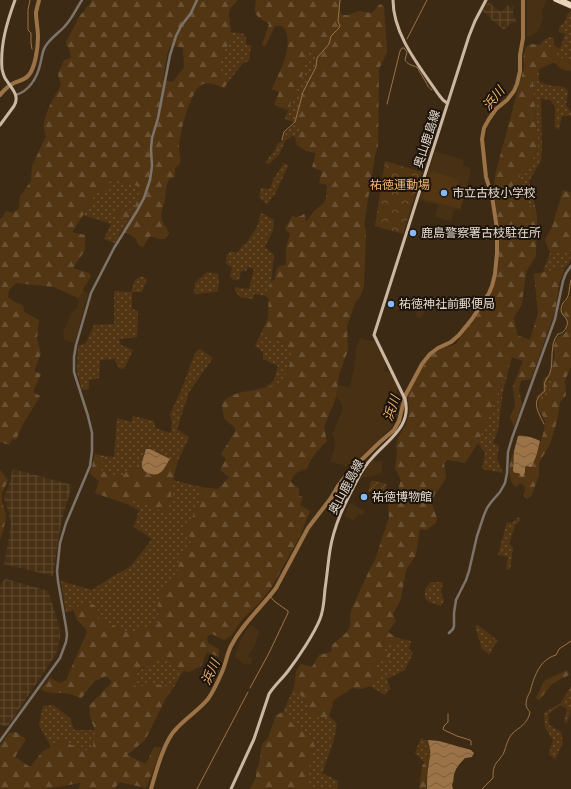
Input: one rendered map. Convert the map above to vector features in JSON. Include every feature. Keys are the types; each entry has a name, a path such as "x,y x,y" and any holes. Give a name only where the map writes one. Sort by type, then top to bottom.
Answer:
{"highway":[{"path":"555,0 571,7"},
{"path":"562,0 571,4"}],"main road":[{"path":"0,125 16,102 16,95 7,82 1,65 1,44 15,0"},
{"name":"奥山鹿島線","path":"231,789 254,739 269,694 294,663 320,621 324,603 330,549 338,518 366,465 398,432 405,420 407,409 405,399 374,335 447,103 439,95 404,42 396,21 394,0"},
{"path":"447,103 469,36 486,0"}],"street":[{"path":"16,95 22,94 30,86 38,73 45,46 69,21 82,0"},
{"path":"0,741 60,658 66,642 66,627 57,571 58,554 66,523 90,466 93,443 90,421 74,372 76,345 91,293 114,248 137,211 146,192 152,166 152,138 158,118 170,55 181,26 191,13 197,0"},
{"path":"449,632 453,629 456,600 469,571 476,536 487,508 500,492 505,483 508,452 512,438 555,319 563,281 571,266"}],"shaded area":[{"path":"527,0 547,0 542,11 543,18 540,28 530,37 527,36"},
{"path":"488,2 501,12 507,5 511,8 514,5 513,13 516,22 510,24 504,30 483,11"},
{"name":"市立古枝小学校","path":"435,151 464,160 463,166 471,168 468,185 460,210 454,209 451,221 435,217 438,205 419,200"},
{"path":"82,290 89,293 75,343 64,340 63,332 71,314 78,307 78,298"},
{"path":"396,301 426,309 421,319 415,316 416,312 408,309 406,312 394,309"},
{"path":"360,338 376,342 386,361 384,371 393,374 398,387 395,398 390,406 398,407 394,423 391,428 350,468 330,462 335,441 332,434 343,409 340,401 336,397 337,385 350,387 356,348"},
{"path":"373,459 374,461 382,461 382,473 361,478 367,467"},
{"path":"14,469 72,485 61,523 53,576 4,564 11,527 9,513 4,498 11,479 12,470"},
{"path":"350,503 365,511 362,516 358,514 354,521 344,516"},
{"path":"6,579 48,591 59,625 60,638 56,654 8,726 3,726 0,724 0,586"},
{"path":"251,625 259,631 255,645 248,656 252,658 251,664 244,664 235,657 241,639"}],"green space":[{"path":"91,0 238,0 230,9 230,42 222,55 217,69 219,74 228,82 224,88 206,83 203,84 198,88 190,102 186,112 180,140 180,161 178,166 175,168 175,177 169,179 161,213 162,221 169,233 165,239 150,236 143,247 140,246 133,237 122,231 127,220 114,214 116,209 134,210 141,187 111,179 105,192 96,190 92,202 72,232 85,235 85,250 73,268 89,273 91,276 78,298 54,287 16,283 9,290 8,297 16,303 23,305 24,312 39,320 37,339 41,353 34,371 41,374 33,392 40,396 22,426 16,440 12,439 9,445 0,442 0,219 6,211 13,213 19,208 20,196 31,181 32,166 46,136 44,130 45,117 61,85 58,74 64,60 71,58 66,42 79,17","holes":["171,45 183,48 184,67 173,82 163,80 167,54"]},
{"path":"256,0 340,0 340,12 342,15 348,15 359,11 372,13 379,5 382,4 384,6 387,52 379,69 378,145 364,224 366,232 364,286 361,295 355,303 347,326 348,350 339,375 336,397 324,427 327,441 313,457 307,469 296,473 291,482 299,489 299,496 303,497 300,505 310,511 298,540 271,588 259,603 242,620 231,636 224,640 212,634 207,636 208,643 219,649 219,657 207,652 201,666 189,672 183,671 169,659 157,658 138,671 133,680 137,690 148,682 173,688 167,696 145,740 127,755 146,764 154,747 161,747 146,788 119,782 115,789 79,789 80,783 46,789 0,789 0,746 9,733 16,732 26,739 15,757 30,767 42,752 62,741 92,753 95,730 91,720 89,706 112,682 106,676 93,682 81,699 74,695 48,692 41,689 50,678 60,683 66,680 87,632 77,620 73,610 83,603 88,602 98,609 98,619 128,632 134,632 158,624 159,600 161,592 176,577 179,569 178,564 191,543 190,537 184,532 188,522 197,511 201,487 218,489 229,477 220,470 226,459 221,454 235,432 235,428 224,418 222,406 223,402 227,398 238,393 279,385 289,367 292,355 284,343 264,335 262,331 268,318 269,285 275,279 276,270 278,267 286,265 286,247 290,234 285,229 292,216 298,217 305,214 307,221 326,199 327,185 319,183 322,171 312,167 316,153 306,151 297,145 295,137 301,129 296,122 303,95 317,67 317,60 311,50 308,52 301,81 288,110 274,105 279,92 272,89 285,57 288,40 286,32 282,26 275,26 266,45 262,45 269,24 256,15"},
{"path":"570,12 571,62 556,57 556,50 540,45 545,39 553,37 554,45 560,49 565,34 559,32 559,28"},
{"path":"231,32 244,34 246,38 246,45 251,45 249,61 243,63 228,82 219,74 217,69 222,55 230,42"},
{"path":"532,44 556,50 556,57 571,62 571,72 561,69 555,62 539,69 533,82 538,146 532,161 521,171 518,188 537,215 536,256 526,272 522,304 514,318 517,335 530,340 538,313 534,274 565,268 559,284 556,309 531,379 521,381 519,389 522,405 514,426 510,417 515,406 513,386 523,361 512,357 478,443 465,463 448,460 444,463 446,477 434,496 432,504 437,518 436,523 426,530 421,529 419,532 416,555 406,570 401,599 393,614 396,621 388,632 397,638 398,642 384,646 384,650 390,654 390,659 375,661 373,668 380,674 370,686 362,689 352,688 334,700 329,716 321,719 307,711 307,702 294,688 296,671 301,664 312,667 319,655 331,652 332,645 347,632 350,626 351,610 375,560 389,517 388,502 390,497 396,495 401,480 395,468 397,453 396,445 409,415 407,396 419,372 431,355 443,348 456,344 490,296 498,270 499,235 494,188 495,175 524,67 523,58 526,47"},
{"path":"311,50 317,60 317,67 303,95 301,129 295,137 292,136 285,141 279,155 269,164 266,163 268,158 274,152 278,143 282,142 286,132 296,123 285,119 301,81 307,52"},
{"path":"539,69 539,82 552,86 564,87 568,91 566,105 571,112 571,116 562,116 559,129 555,128 555,106 550,100 541,99 541,161 529,181 537,215 518,189 521,171 532,161 538,146 533,82"},
{"name":"祐徳運動場","path":"385,161 422,172 403,234 375,226"},
{"path":"284,163 288,166 275,194 267,204 259,197 261,188 270,189 273,180"},
{"path":"431,171 459,180 459,185 467,186 460,209 422,199"},
{"path":"111,179 142,187 134,210 114,214 127,220 115,243 104,239 111,224 83,215 92,202 96,189"},
{"path":"563,190 571,193 571,250 550,253 545,240 552,227"},
{"path":"261,213 274,220 273,230 265,247 274,255 271,282 269,285 269,299 266,296 254,294 253,299 240,297 235,291 235,287 249,289 254,269 248,267 246,271 241,271 239,280 234,280 230,277 232,267 226,264 227,255 231,251 237,253 244,244 246,244 257,227"},
{"path":"571,250 570,262 565,268 543,272 550,253"},
{"path":"207,272 218,274 219,284 217,292 194,294 195,283"},
{"path":"141,276 147,279 142,292 132,292 132,309 138,311 137,337 119,339 121,345 133,350 124,369 119,368 114,359 100,360 99,378 89,380 89,389 82,390 77,372 78,346 86,343 94,325 114,324 114,291 131,292 135,280"},
{"path":"571,295 571,368 565,381 566,395 560,402 557,421 550,444 539,463 539,476 531,496 527,499 524,496 525,487 521,483 516,487 513,484 509,470 511,460 514,451 513,471 515,473 519,473 527,466 531,466 533,463 545,426 544,419 538,407 539,399 548,398 553,382 550,375 555,355 553,348 557,337 565,333 568,326 567,320 562,312 564,304"},
{"path":"262,331 264,335 284,343 292,355 285,377 279,385 266,387 274,380 278,366 263,359 263,352 255,346"},
{"path":"200,349 213,358 189,392 177,429 189,437 178,461 177,459 170,459 150,449 146,449 142,469 129,468 121,478 100,470 104,456 114,457 117,418 131,422 133,416 154,421 155,428 171,433 172,422 170,414 181,391 195,353"},
{"path":"512,357 503,391 498,430 493,443 499,446 497,459 503,473 482,469 485,453 478,443"},
{"path":"548,375 550,375 553,382 548,399 539,399 536,397 543,391 543,381"},
{"path":"95,454 104,456 100,470 121,478 129,468 142,469 149,473 164,469 170,459 177,459 178,461 171,494 172,499 166,514 133,499 129,505 95,493 99,481 90,474"},
{"path":"0,470 8,480 2,493 2,502 6,515 0,540"},
{"path":"173,480 201,487 197,511 188,522 191,543 178,564 179,569 176,577 161,592 159,600 158,624 134,632 128,632 98,619 83,603 66,613 61,581 92,590 131,566 152,539 134,527 139,510 129,505 132,499 172,499 171,494"},
{"path":"371,481 387,484 383,498 368,491"},
{"path":"519,517 520,521 515,525 509,544 513,548 510,570 506,569 508,557 498,555 507,522 512,523"},
{"path":"431,582 443,582 441,592 444,601 441,606 429,602 425,598 425,589"},
{"path":"478,625 498,641 493,647 490,655 482,649 475,626"},
{"path":"397,638 411,641 409,649 413,653 405,670 387,679 390,689 385,695 370,686 380,674 373,668 375,660 384,650 384,646 398,642"},
{"path":"157,658 169,659 183,671 173,688 148,682 137,690 133,680 138,672"},
{"path":"567,670 569,675 553,683 539,700 536,698 544,681"},
{"path":"571,686 571,709 567,723 564,722 567,709 561,705 548,714 549,725 561,732 563,743 555,759 549,754 553,740 545,727 544,713 561,703"},
{"path":"294,688 321,719 329,716 337,724 333,743 322,773 338,781 337,789 308,789 306,776 315,746 310,735 295,727 283,712"},
{"path":"53,705 70,718 74,730 95,730 145,740 127,755 92,753 62,741 51,747 39,725 43,706"},
{"path":"283,712 295,727 310,735 315,746 307,776 308,789 250,789 256,777 256,770 259,765 262,744 268,738 276,715"},
{"path":"421,738 425,740 428,758 425,763 415,753"},
{"path":"425,740 428,740 430,752 427,789 419,789 422,766 428,758"}],"water":[{"path":"518,436 529,437 540,441 534,461 531,467 525,467 523,477 521,477 519,473 515,473 513,471 514,451"},
{"path":"146,449 150,449 170,459 159,474 150,474 143,469 142,463"},
{"path":"428,740 439,741 471,750 474,753 472,757 465,758 457,768 452,785 453,789 427,789 427,772 430,754"}],"waterway":[{"path":"28,10 30,0"},
{"path":"0,95 10,85 26,77 33,68 37,47 38,34 36,12 39,0"},
{"path":"282,140 284,132 295,122 303,92 316,67 317,58 329,44 331,36 340,26 338,21 340,0"},
{"path":"407,39 427,0"},
{"name":"浜川","path":"151,789 164,748 172,733 201,707 210,696 221,675 235,638 276,588 308,528 348,473 394,430 399,421 405,396 422,364 430,354 438,348 451,342 459,335 472,319 489,293 495,274 497,229 492,196 486,177 482,139 484,128 489,119 496,109 507,100 517,84 520,71 520,55 523,38 523,0"},
{"path":"28,11 28,30 31,33 32,49"},
{"path":"387,104 402,48 404,48 407,52 405,60 410,65 417,67 432,90"},
{"path":"544,424 536,404 539,396 545,391 545,383 550,374 555,338 558,334 562,333 567,325 567,320 561,310 568,295 571,280"},
{"path":"250,688 288,613 288,611 274,601 270,596"},
{"path":"482,789 493,778 494,766 503,755 508,740 523,725 529,716 530,712 526,706 526,701 533,681 541,665 550,657 556,655 559,649 571,641"},
{"path":"197,789 248,692"},
{"path":"448,714 448,722 443,729 457,736 470,740 471,745"}],"place":[{"name":"市立古枝小学校","path":"444,193"},
{"name":"鹿島警察署古枝駐在所","path":"413,233"},
{"name":"祐徳神社前郵便局","path":"391,304"},
{"name":"祐徳博物館","path":"364,497"}]}
